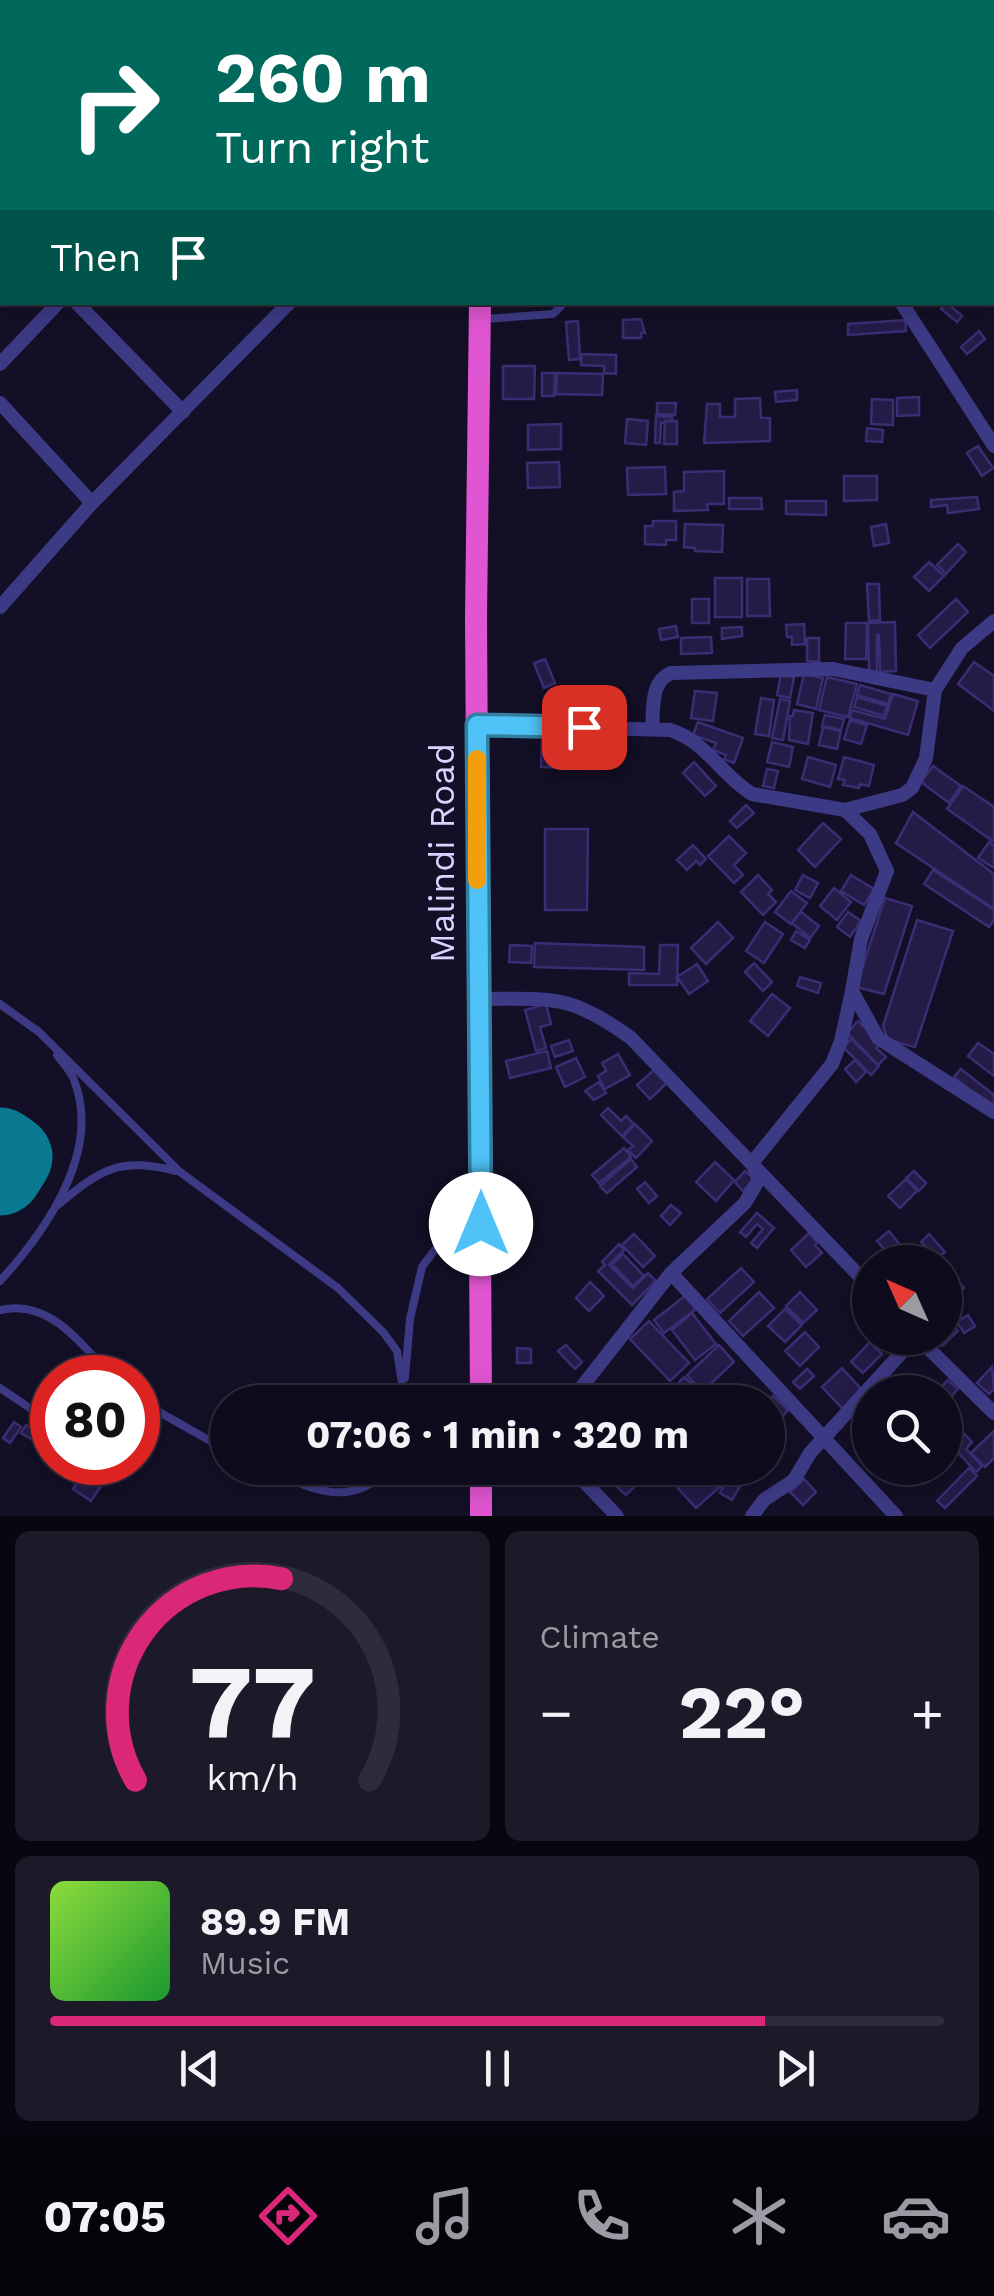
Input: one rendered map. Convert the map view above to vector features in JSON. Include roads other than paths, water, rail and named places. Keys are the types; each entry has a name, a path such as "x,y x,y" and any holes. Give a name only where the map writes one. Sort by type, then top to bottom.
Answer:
{"highway":[{"name":"Malindi Road","path":"480,311 476,553 481,1385"},
{"path":"481,1485 481,1516"}],"street":[{"path":"0,364 56,305"},
{"path":"79,305 183,412"},
{"path":"0,606 92,503 287,305"},
{"path":"903,305 994,446"},
{"path":"0,404 92,503"},
{"path":"477,725 652,728 686,735 752,794 845,810 878,803 912,788 926,758 935,690 962,648 994,620"},
{"path":"652,728 656,687 660,678 671,673 834,669 935,690"},
{"path":"752,1163 832,1064 861,939 887,871 870,834 845,810"},
{"path":"852,991 878,1038 994,1112"},
{"path":"478,1000 572,1002 601,1016 631,1038 852,1269"},
{"path":"583,1385 671,1273 744,1203 759,1179 752,1163"},
{"path":"671,1273 896,1516"},
{"path":"752,1516 764,1500 794,1480 824,1438 900,1355"},
{"path":"934,1355 994,1413"},
{"path":"587,1485 617,1516"}],"lane":[{"path":"504,316 505,305"},
{"path":"480,311 504,316 553,314 562,305"},
{"path":"0,1004 37,1030 180,1172 338,1288 384,1332 397,1351 405,1385"},
{"path":"0,1280 24,1254 55,1208 79,1141 80,1102 73,1076 37,1030"},
{"path":"55,1208 89,1180 115,1168 144,1163 180,1172"},
{"path":"405,1385 410,1319 422,1267 481,1188"},
{"path":"0,1310 20,1306 46,1314 76,1336 93,1355"},
{"path":"0,1388 30,1408"},
{"path":"160,1412 210,1441"},
{"path":"302,1485 353,1493 370,1485"}]}
